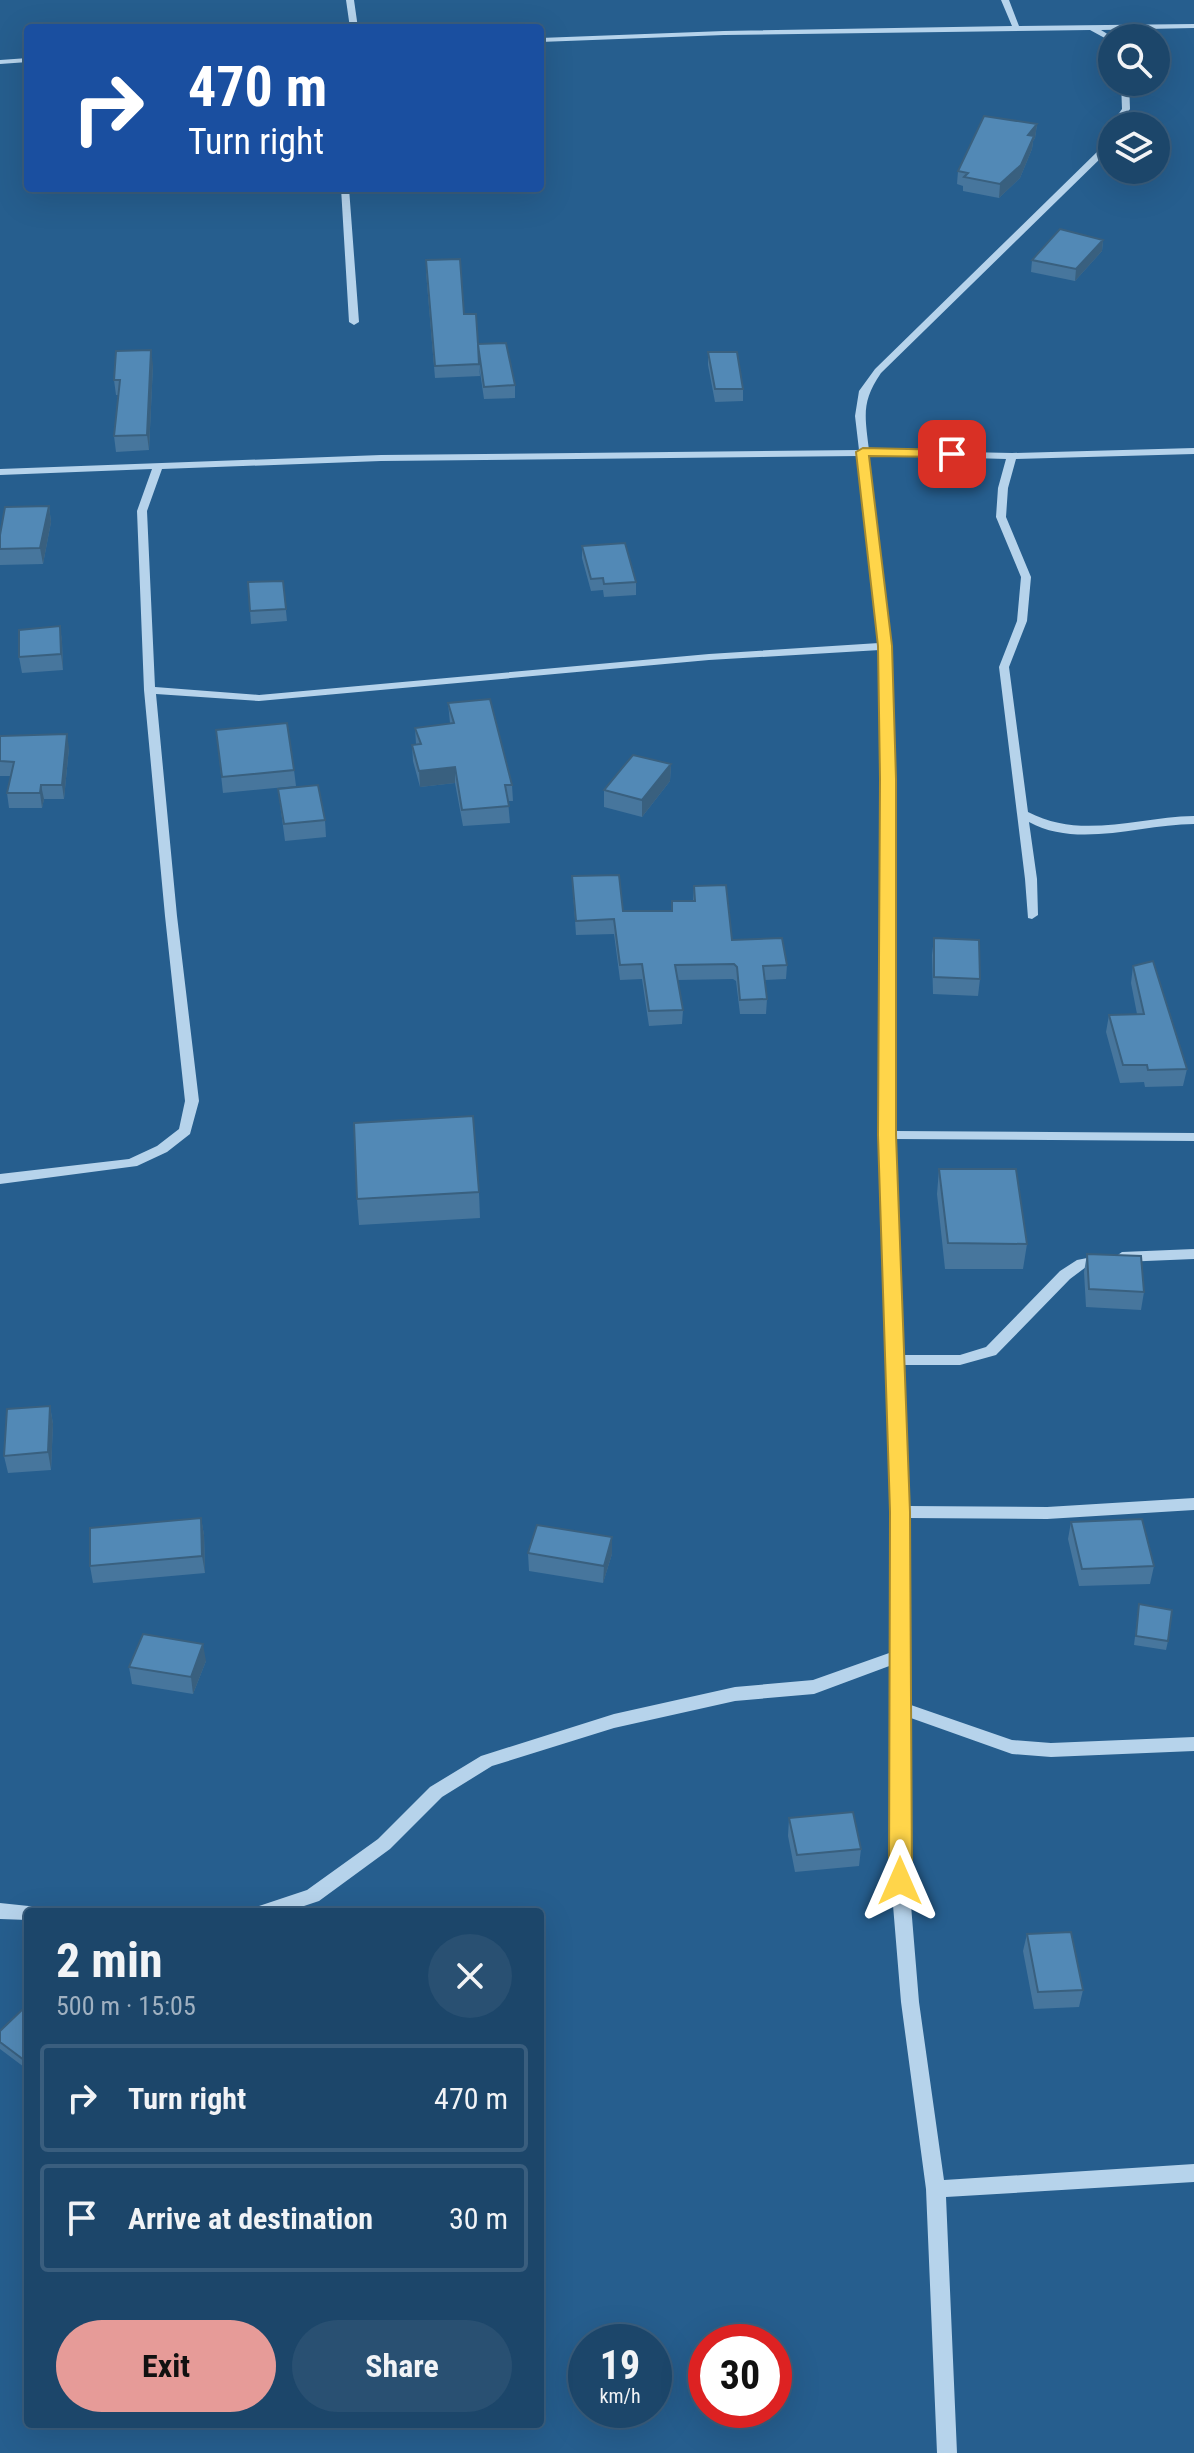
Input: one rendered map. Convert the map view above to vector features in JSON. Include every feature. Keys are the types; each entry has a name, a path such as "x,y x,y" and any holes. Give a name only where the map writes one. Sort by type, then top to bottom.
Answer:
{"street":[{"path":"350,0 353,24"},
{"path":"1005,0 1016,28"},
{"path":"1170,25 1194,26"},
{"path":"1091,26 1098,31"},
{"path":"544,40 1098,26"},
{"path":"0,62 24,60"},
{"path":"947,2453 936,2189 904,1942 900,1881 900,1512 887,1135 888,779 885,646 860,416 864,391 878,371 1098,156"},
{"path":"345,192 354,322"},
{"path":"0,472 381,458 863,452 1012,456 1194,451"},
{"path":"1012,456 1003,488 1001,517 1026,577 1022,621 1004,667 1029,855 1032,915"},
{"path":"0,1179 132,1163 162,1149 185,1131 192,1101 150,690 142,511 158,465"},
{"path":"150,690 259,698 723,656 885,646"},
{"path":"1022,814 1037,825 1059,829 1111,828 1194,820"},
{"path":"887,1135 1194,1137"},
{"path":"893,1360 960,1360 991,1351 1055,1284 1082,1263 1113,1258 1194,1254"},
{"path":"900,1512 985,1516 1106,1512 1194,1504"},
{"path":"275,1908 313,1896 384,1844 436,1792 487,1761 614,1721 735,1694 814,1687 899,1656"},
{"path":"901,1708 1012,1747 1051,1750 1194,1744"},
{"path":"0,1911 24,1912"},
{"path":"936,2189 1194,2173"}],"building":[{"path":"984,116 1037,124 1028,135 1034,136 1021,165 1000,184 964,177 968,173 958,171"},
{"path":"1060,229 1103,240 1076,269 1032,260"},
{"path":"460,259 464,314 476,314 478,344 506,343 515,385 484,387 478,345 479,364 435,366 426,260"},
{"path":"151,350 147,435 114,436 120,380 114,380 116,351"},
{"path":"708,352 737,352 743,389 715,389"},
{"path":"49,506 40,548 0,549 5,507"},
{"path":"625,543 636,582 604,584 603,578 591,579 582,546"},
{"path":"283,581 286,609 250,611 248,582"},
{"path":"60,626 61,654 19,657 19,630"},
{"path":"490,699 512,785 505,785 509,806 462,810 455,767 419,771 412,745 421,744 415,728 454,723 448,703"},
{"path":"287,723 294,770 222,777 216,730"},
{"path":"67,734 62,785 41,785 40,793 7,793 14,762 0,761 0,736"},
{"path":"633,755 671,764 642,800 604,790"},
{"path":"318,785 325,820 284,824 278,789"},
{"path":"619,875 623,911 672,911 672,901 695,901 694,886 726,885 732,940 782,938 787,965 763,966 767,999 740,1000 737,967 734,964 675,965 683,1010 649,1011 642,964 620,965 614,919 576,921 572,876"},
{"path":"934,938 979,940 980,979 934,977"},
{"path":"1153,961 1187,1069 1148,1070 1147,1065 1123,1065 1109,1015 1144,1014 1133,966"},
{"path":"473,1116 479,1192 357,1199 354,1123"},
{"path":"939,1169 1016,1169 1027,1244 948,1243"},
{"path":"1087,1254 1141,1256 1144,1292 1089,1289"},
{"path":"50,1406 48,1452 4,1456 7,1409"},
{"path":"201,1518 202,1556 90,1566 90,1528"},
{"path":"1142,1519 1154,1566 1082,1569 1071,1522"},
{"path":"537,1525 612,1537 604,1566 528,1553"},
{"path":"1139,1604 1172,1610 1168,1641 1136,1636"},
{"path":"143,1634 203,1644 191,1677 129,1667"},
{"path":"853,1812 861,1849 797,1855 789,1818"},
{"path":"1071,1932 1083,1990 1038,1992 1027,1934"},
{"path":"24,2008 24,2060 0,2042 0,2031"}],"route":[{"path":"900,1881 900,1512 887,1135 888,779 885,646 863,452 952,454"}]}
